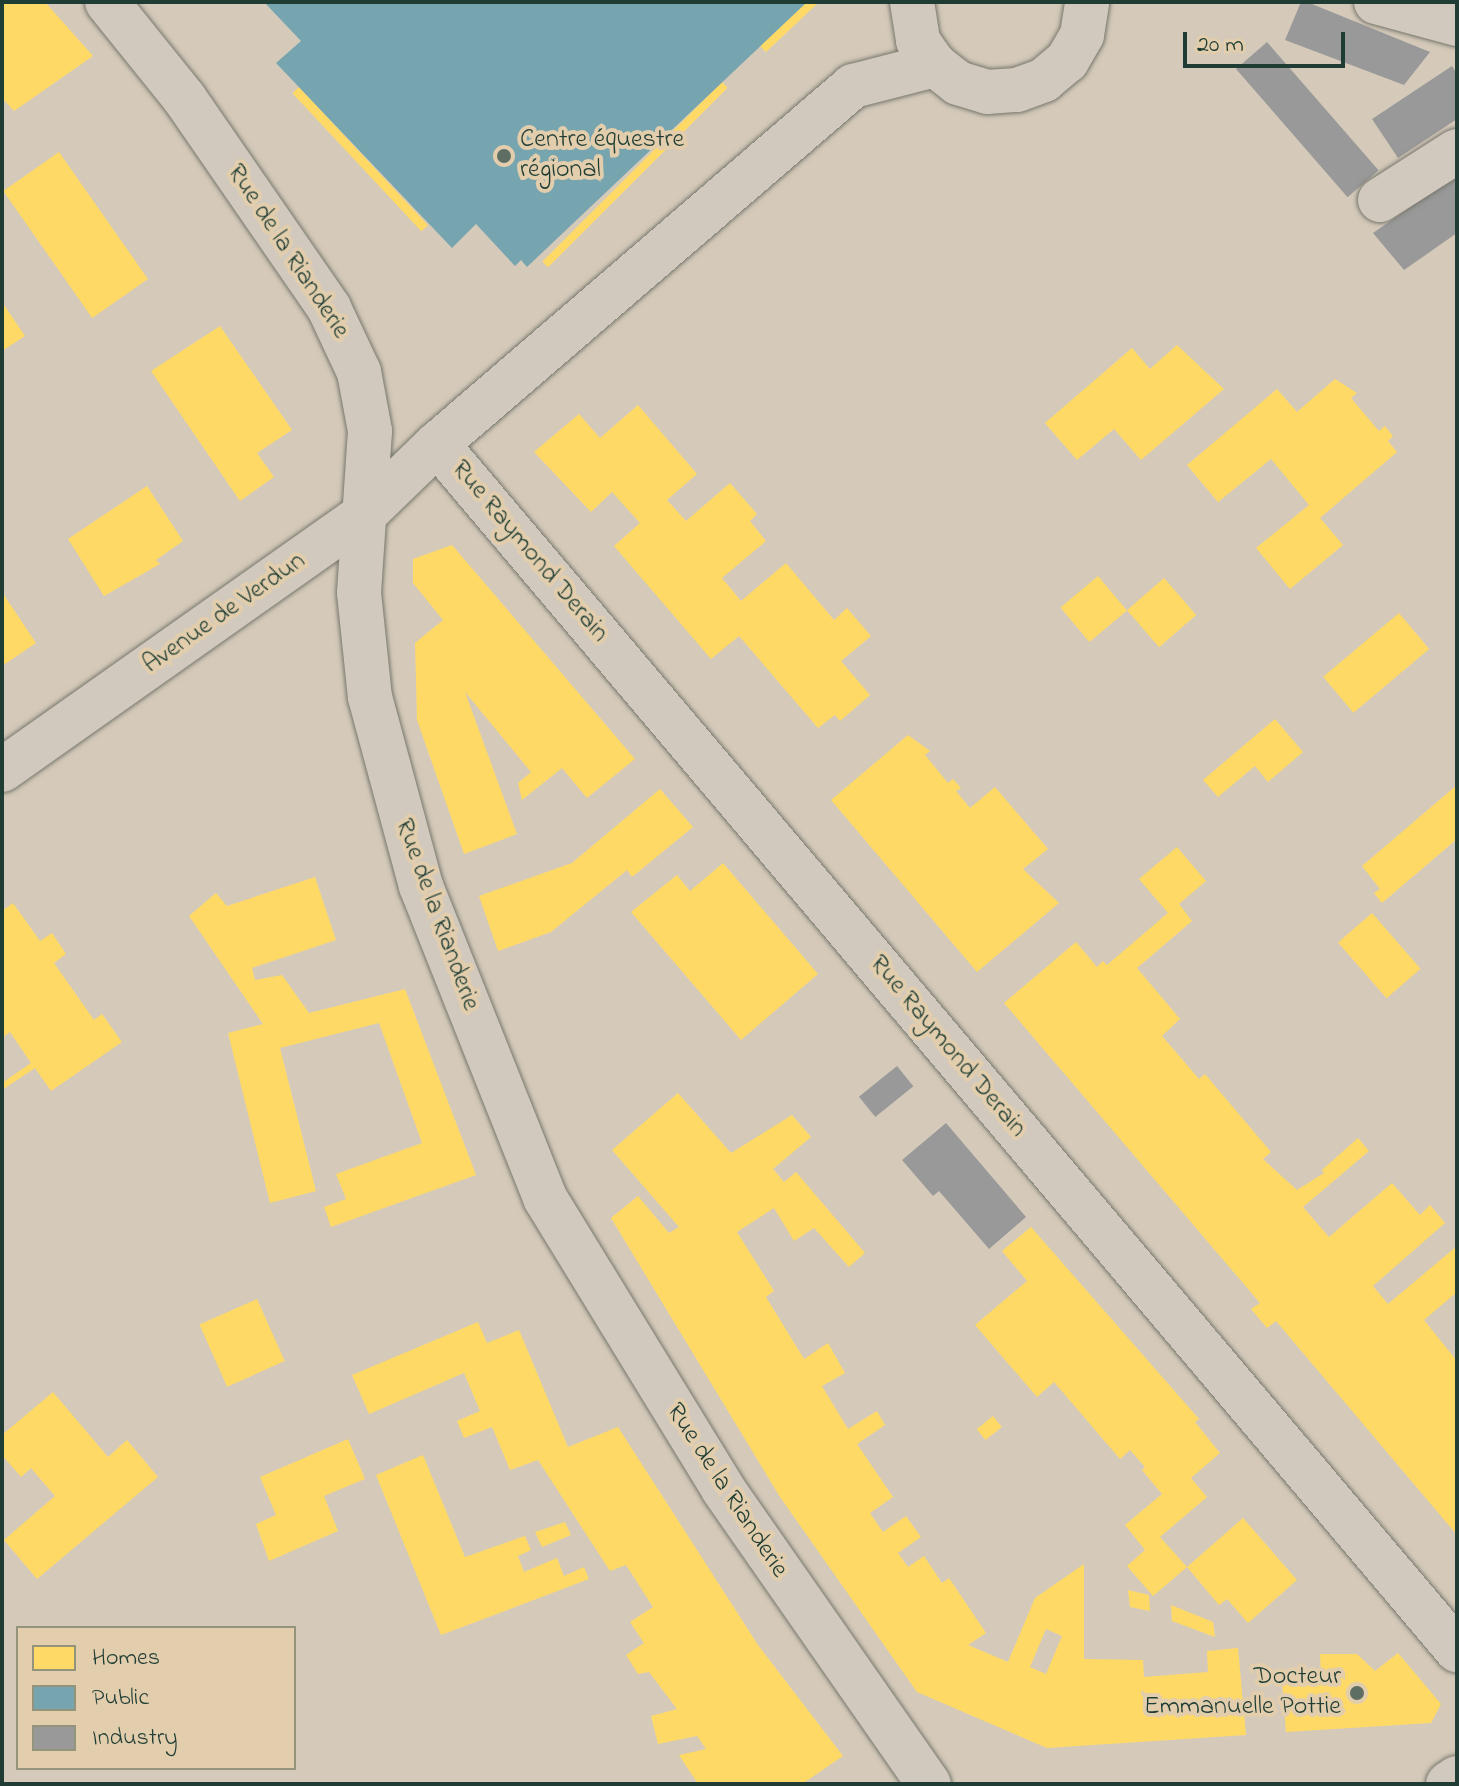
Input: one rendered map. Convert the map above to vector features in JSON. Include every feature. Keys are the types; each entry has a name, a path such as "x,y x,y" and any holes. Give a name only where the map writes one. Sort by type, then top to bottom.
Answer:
{"street":[{"name":"Rue de la Rianderie","path":"107,2 185,99 345,338 359,372 370,431 359,593 364,659 400,817 421,886 545,1198 723,1489 825,1642 929,1784"},
{"path":"912,2 918,41 935,65 958,83 987,92 1017,90 1044,80 1067,61 1082,35 1090,3"},
{"path":"1376,2 1457,24"},
{"name":"Avenue de Verdun","path":"2,770 366,513 437,444 853,86 935,65"},
{"path":"1380,200 1457,151"},
{"name":"Rue Raymond Derain","path":"437,444 1457,1650"},
{"path":"1448,1784 1457,1778"}],"building: Homes":[{"path":"2,2 45,2 93,56 14,111 2,98"},
{"path":"807,2 819,2 766,52 760,46"},
{"path":"722,82 728,88 548,267 542,262"},
{"path":"299,87 428,225 421,231 292,93"},
{"path":"59,152 148,279 92,318 3,191"},
{"path":"2,302 25,336 2,351"},
{"path":"220,326 292,430 257,453 274,477 240,501 151,371"},
{"path":"1177,345 1224,389 1141,460 1114,429 1077,460 1045,423 1132,348 1150,369"},
{"path":"1335,379 1357,393 1351,398 1379,431 1385,426 1393,436 1388,441 1397,452 1320,518 1343,545 1290,589 1256,548 1309,505 1271,459 1218,502 1187,465 1277,389 1297,412"},
{"path":"638,405 697,474 667,500 686,521 730,483 757,514 750,521 766,541 722,578 741,601 786,563 834,620 847,608 871,636 841,661 870,695 840,721 835,715 818,728 739,636 711,659 614,546 640,523 612,492 591,512 534,452 579,414 600,438"},
{"path":"147,486 183,541 156,560 160,564 104,596 68,539"},
{"path":"452,545 635,759 587,798 562,768 522,800 518,783 531,772 465,692 517,834 464,854 417,720 415,643 443,620 413,583 413,559"},
{"path":"1098,576 1127,610 1089,642 1060,607"},
{"path":"1164,578 1196,615 1159,647 1127,610"},
{"path":"2,592 36,643 2,666"},
{"path":"1399,613 1429,649 1353,713 1323,677"},
{"path":"1275,719 1303,752 1268,782 1255,766 1218,797 1203,780"},
{"path":"908,735 930,751 925,755 948,783 953,779 961,788 956,791 970,808 995,787 1048,849 1023,869 1059,903 977,972 831,800"},
{"path":"1457,785 1457,839 1382,903 1374,893 1380,889 1362,866"},
{"path":"660,789 693,827 632,877 627,870 551,932 498,951 479,896 572,863"},
{"path":"1177,847 1206,881 1179,904 1192,921 1137,968 1180,1019 1162,1036 1199,1079 1205,1074 1271,1152 1263,1159 1297,1190 1324,1173 1322,1170 1358,1138 1369,1151 1303,1207 1329,1237 1392,1183 1420,1215 1430,1205 1445,1223 1373,1286 1388,1304 1457,1246 1457,1292 1424,1320 1457,1361 1457,1535 1276,1321 1267,1328 1251,1309 1260,1303 1004,1003 1076,942 1097,967 1103,961 1107,965 1168,913 1139,879"},
{"path":"723,863 818,974 741,1040 631,912 677,875 690,891"},
{"path":"315,877 336,940 252,968 255,980 282,975 309,1013 405,989 476,1175 331,1227 324,1207 346,1199 336,1174 422,1143 379,1023 280,1048 316,1191 270,1203 228,1033 263,1024 189,916 216,893 227,906"},
{"path":"13,903 40,941 52,933 66,954 54,963 94,1020 102,1014 122,1042 51,1091 35,1068 2,1090 2,1083 31,1063 10,1032 2,1038 2,911"},
{"path":"1372,913 1421,969 1387,998 1338,943"},
{"path":"678,1093 731,1153 792,1115 811,1137 773,1169 784,1182 796,1172 865,1253 849,1267 814,1228 794,1241 774,1208 737,1232 774,1291 766,1297 804,1359 828,1343 845,1373 822,1386 848,1429 877,1411 885,1425 857,1444 893,1497 870,1513 883,1532 906,1516 921,1537 898,1553 908,1567 924,1556 942,1583 949,1578 986,1633 968,1645 1008,1662 1035,1598 1084,1564 1084,1659 1143,1660 1144,1677 1208,1672 1207,1651 1238,1648 1246,1735 1047,1748 917,1692 780,1497 611,1218 638,1196 669,1233 679,1227 612,1150","holes":["1046,1629 1062,1636 1046,1674 1030,1667"]},
{"path":"1031,1227 1199,1419 1195,1422 1220,1453 1191,1478 1207,1497 1160,1537 1187,1567 1153,1596 1127,1566 1145,1550 1125,1525 1162,1494 1142,1470 1145,1467 1130,1450 1120,1459 1054,1382 1037,1397 975,1325 1027,1281 1002,1251"},
{"path":"257,1299 285,1361 227,1387 199,1325"},
{"path":"478,1322 487,1343 519,1330 568,1447 618,1427 758,1645 843,1756 802,1784 698,1784 679,1755 706,1749 697,1736 658,1744 651,1716 677,1709 649,1672 638,1674 626,1655 644,1643 630,1622 653,1607 626,1565 610,1571 538,1460 510,1470 492,1427 464,1438 457,1421 480,1411 464,1373 369,1414 352,1375"},
{"path":"53,1392 108,1457 127,1440 158,1477 37,1579 4,1540 55,1496 31,1468 21,1477 2,1455 2,1435"},
{"path":"993,1416 1002,1427 985,1440 977,1429"},
{"path":"348,1439 365,1479 324,1496 338,1531 269,1561 256,1524 276,1515 260,1477"},
{"path":"423,1455 465,1557 525,1536 531,1550 518,1556 524,1572 557,1558 564,1576 584,1567 589,1579 441,1635 376,1475"},
{"path":"1243,1518 1297,1580 1248,1623 1227,1599 1219,1605 1187,1567"},
{"path":"565,1522 571,1535 542,1547 535,1532"},
{"path":"1128,1590 1149,1595 1150,1611 1130,1607"},
{"path":"1171,1605 1213,1622 1215,1637 1172,1621"},
{"name":"Docteur Emmanuelle Pottie","path":"1398,1653 1441,1704 1431,1723 1286,1732 1282,1681 1321,1679 1320,1654 1357,1654 1375,1671"}],"building: Public":[{"name":"Centre équestre régional","path":"264,2 807,2 527,267 521,260 515,266 476,224 452,248 276,63 301,41"}],"building: Industry":[{"path":"1301,2 1430,52 1404,85 1285,40"},
{"path":"1267,42 1379,170 1348,197 1236,69"},
{"path":"1452,66 1457,74 1457,119 1398,158 1372,119"},
{"path":"1457,175 1457,233 1404,270 1373,233"},
{"path":"897,1066 913,1086 875,1117 859,1097"},
{"path":"946,1123 1026,1217 989,1249 939,1191 933,1196 902,1160"}],"place":[{"name":"Centre équestre régional","path":"504,156"},
{"name":"Docteur Emmanuelle Pottie","path":"1357,1693"}]}
